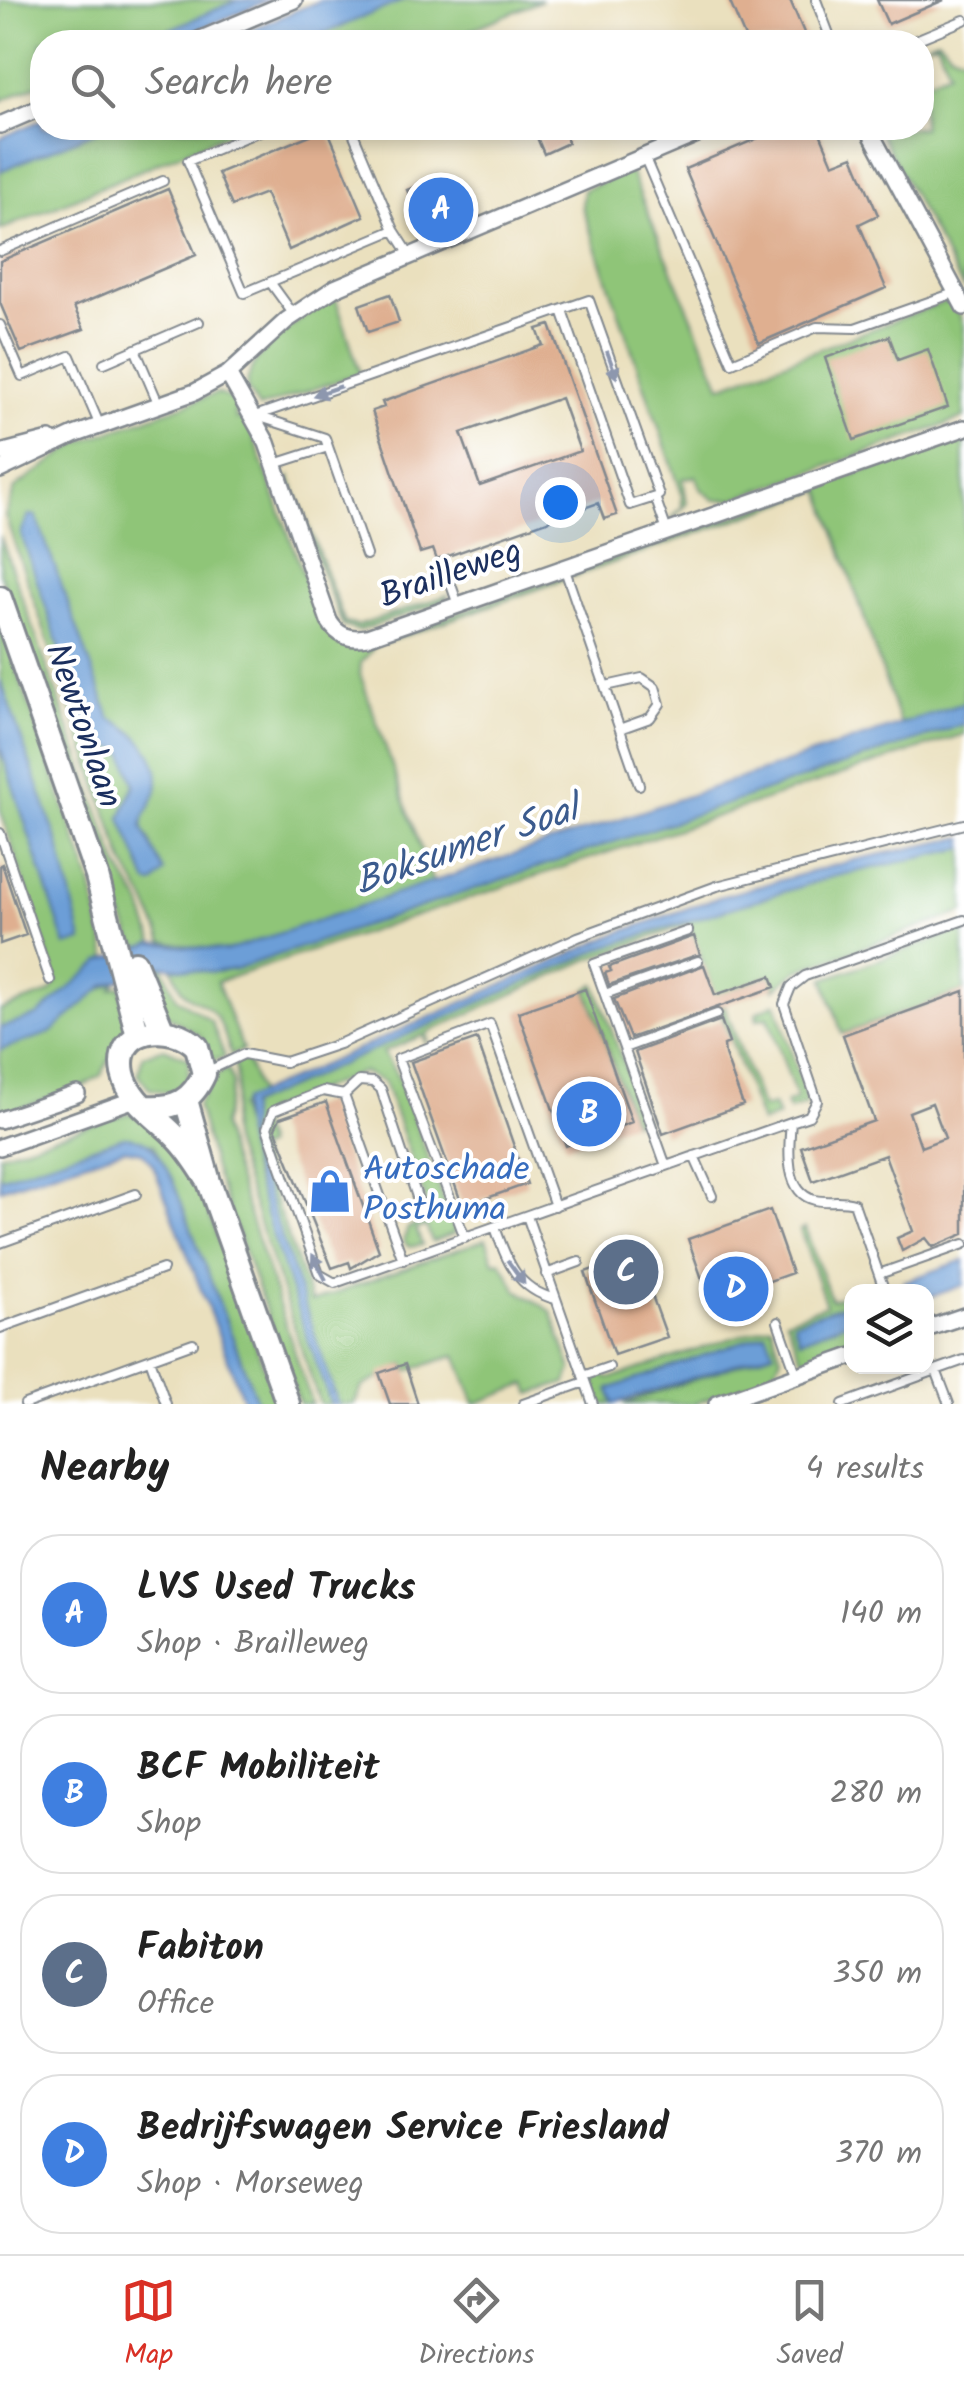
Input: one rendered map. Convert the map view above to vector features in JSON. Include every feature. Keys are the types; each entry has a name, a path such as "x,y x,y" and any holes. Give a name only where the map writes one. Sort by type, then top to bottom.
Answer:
{"street":[{"path":"223,30 294,0"},
{"path":"0,125 30,112"},
{"path":"0,470 228,374 294,314 336,288 682,140"},
{"path":"874,140 960,300"},
{"name":"Brailleweg","path":"228,374 255,416 329,621 337,633 350,638 367,637 964,428"},
{"path":"0,452 74,436"},
{"name":"Newtonlaan","path":"0,599 133,981 162,1029"},
{"name":"Newtonlaan","path":"133,981 138,1036"},
{"path":"0,1147 141,1103 165,1108 186,1100 204,1074 201,1055 193,1042 162,1029 138,1036 123,1054 124,1077 141,1103 193,1156 209,1182"},
{"path":"0,1120 77,1094"},
{"path":"186,1100 209,1182 288,1404"},
{"path":"934,1326 964,1316"},
{"path":"718,1404 844,1359"}],"lane":[{"path":"816,0 827,30"},
{"path":"934,32 964,20"},
{"path":"238,140 188,161 244,293 394,230"},
{"path":"356,140 394,230 410,255"},
{"path":"644,156 732,363 816,327 855,328 960,300"},
{"path":"0,252 163,181"},
{"path":"270,282 294,314"},
{"path":"255,416 590,300 659,496 630,505 562,310"},
{"path":"104,363 199,322"},
{"path":"0,325 22,376 70,356 100,426"},
{"path":"135,350 159,405"},
{"path":"255,416 325,438 366,555"},
{"path":"274,464 328,447"},
{"path":"655,497 667,531"},
{"path":"564,567 640,785"},
{"path":"448,576 458,605"},
{"path":"606,686 642,678 659,694 660,704 650,718 622,728"},
{"path":"204,1074 244,1054 285,1062 339,1044 578,937 717,886 964,824"},
{"path":"0,832 50,980"},
{"path":"344,1095 324,1092 282,1106 267,1120 306,1238 325,1281 335,1283 808,1116 817,1101 784,1004 791,987 805,976 964,920"},
{"path":"666,1166 594,964 688,930"},
{"path":"605,994 698,961"},
{"path":"624,1048 717,1014"},
{"path":"464,1238 398,1059 490,1024 555,1206"},
{"path":"344,1095 359,1081 373,1082 380,1089 422,1212"},
{"path":"344,1095 403,1260"},
{"path":"791,1122 786,1152 800,1191 815,1200 836,1197 854,1203 882,1284"},
{"path":"694,1156 712,1196"},
{"path":"0,1244 136,1194"},
{"path":"527,1216 593,1404"},
{"path":"495,1227 517,1278 540,1295 556,1299"},
{"path":"879,1274 964,1244"},
{"path":"546,1274 579,1262"},
{"path":"0,1328 163,1269"},
{"path":"778,1322 797,1376"},
{"path":"25,1404 193,1343"},
{"path":"150,1358 166,1404"},
{"path":"949,1404 936,1370 964,1360"},
{"path":"523,1404 609,1367"},
{"path":"843,1404 914,1374"}],"green space":[{"path":"0,0 238,0 169,30 30,30 30,88 0,101"},
{"path":"404,0 542,0 471,30 332,30"},
{"path":"938,39 951,52 964,57 964,290 883,140 934,140 934,78 949,71 934,41"},
{"path":"74,140 212,140 0,230 0,171"},
{"path":"630,171 721,386 952,299 964,325 964,418 734,499 714,500 701,489 696,476 683,479 687,504 671,519 682,507 682,494 582,207 583,190"},
{"path":"335,296 360,373 259,408 247,389 256,362 280,336"},
{"path":"217,393 234,400 241,410 234,413 236,419 245,416 247,420 320,620 339,642 365,645 563,576 564,580 375,646 361,663 360,674 433,883 227,951 163,942 124,863 5,516 15,488 80,442","holes":["29,515 36,516 110,719 138,738 158,786 142,819 142,828 152,844 148,883 121,818 135,784 123,750 113,747"]},
{"path":"964,436 964,703 900,724 821,490 572,577 571,573"},
{"path":"290,477 345,623 358,626 448,595 445,601 359,631 343,626 287,482"},
{"path":"0,536 118,865 141,903 154,943 140,948 133,941 108,883 0,573"},
{"path":"0,622 91,882 107,959 37,1016 0,1028 0,1010 50,993 57,983 0,809 0,747 66,945 81,940 59,845 0,679"},
{"path":"964,724 964,734 217,982 243,1050 231,1055 218,1019 182,990 172,967 213,972 236,969"},
{"path":"964,848 964,912 798,970 775,989 770,976 720,994 762,1108 773,1105 778,1116 761,1123 689,924 587,960 427,1033 428,1045 423,1035 383,1052 401,1082 455,1233 432,1242 426,1226 416,1229 422,1245 409,1247 403,1241 408,1228 432,1218 384,1082 362,1072 264,1112 259,1125 266,1146 257,1150 311,1302 486,1239 494,1262 501,1261 517,1290 551,1311 572,1370 566,1383 531,1394 527,1384 475,1404 456,1355 408,1371 405,1364 362,1387 354,1404 338,1404 248,1139 249,1105 604,947 831,877"},
{"path":"964,929 964,991 842,1034 824,979"},
{"path":"162,966 177,998 211,1021 225,1057 212,1061 201,1036 165,1014 147,977 155,973 148,970"},
{"path":"116,982 112,989 121,986 127,1028 101,1075 81,1088 0,1115 0,1050 50,1033 92,993"},
{"path":"595,984 643,1118 633,1122 587,990"},
{"path":"776,1003 806,1099 805,1105 789,1110 786,1103 797,1099 768,1017 757,1019 756,1013"},
{"path":"164,1048 190,1059 187,1082 169,1093 150,1089 138,1074 143,1055"},
{"path":"246,1058 259,1093 239,1107 251,1168 331,1404 320,1404 232,1142 237,1083 234,1063"},
{"path":"228,1069 233,1083 222,1126 229,1154 312,1404 300,1404 215,1172 197,1105 215,1076"},
{"path":"129,1113 142,1118 189,1158 277,1404 258,1404 172,1179 153,1145 124,1137 0,1178 0,1154"},
{"path":"805,1228 831,1300 844,1296 844,1305 794,1322 801,1340 844,1323 844,1350 815,1360 801,1356 786,1320 826,1305 800,1230"},
{"path":"771,1325 781,1357 772,1376 693,1404 624,1404 773,1352 766,1333 609,1389 614,1404 601,1404 593,1378 600,1374 609,1379"}],"water":[{"path":"238,0 269,0 198,30 169,30"},
{"path":"321,0 404,0 332,30 250,30"},
{"path":"30,125 30,140 74,140 0,171 0,138"},
{"path":"29,515 36,516 110,718 137,737 156,766 157,789 142,827 164,872 154,884 148,883 121,818 135,784 123,750 91,741 21,533"},
{"path":"0,679 59,845 82,941 66,946 0,747"},
{"path":"964,703 964,724 236,969 213,972 161,966 105,985 50,1033 0,1050 0,1028 37,1016 101,961 153,943 227,951"},
{"path":"964,837 964,848 831,877 604,947 249,1105 248,1139 338,1404 331,1404 260,1195 242,1118 244,1100 616,934 719,897 854,860"},
{"path":"124,1137 148,1144 172,1179 258,1404 245,1404 153,1165 142,1152 124,1149 0,1189 0,1178"},
{"path":"964,1260 964,1285 934,1296 934,1284 903,1282"},
{"path":"844,1305 844,1323 800,1340 793,1322"},
{"path":"766,1333 774,1351 614,1404 609,1389"}],"building":[{"path":"729,0 790,0 803,30 742,30"},
{"path":"877,0 944,0 888,24"},
{"path":"298,140 332,140 364,216 289,250 265,193 232,206 218,173"},
{"path":"538,140 567,140 568,143 544,154"},
{"path":"754,140 823,140 833,164 853,156 878,215 859,224 886,288 759,343 685,169"},
{"path":"419,185 427,203 439,198 444,210 420,221 407,190"},
{"path":"168,189 196,255 74,307 84,329 21,352 0,303 0,261"},
{"path":"390,294 399,322 368,332 359,305"},
{"path":"550,325 617,515 604,519 598,503 437,560 433,549 420,553 372,411 384,407 382,402 543,345 537,329","holes":["561,398 580,451 480,486 461,433"]},
{"path":"889,336 898,360 928,349 948,407 854,440 825,358"},
{"path":"0,865 26,935 0,944"},
{"path":"694,936 700,954 609,985 605,973 611,971 609,967"},
{"path":"704,965 715,995 771,976 775,987 630,1038 614,999"},
{"path":"585,989 632,1122 566,1146 518,1012"},
{"path":"964,991 964,1234 933,1247 926,1238 902,1251 897,1238 913,1231 885,1155 813,1181 801,1147 874,1121 843,1035","holes":["932,1103 945,1138 921,1147 909,1112"]},
{"path":"721,1020 729,1043 724,1045 725,1055 743,1105 663,1134 635,1052"},
{"path":"477,1039 527,1184 473,1203 461,1202 411,1062"},
{"path":"326,1102 379,1251 351,1268 349,1262 332,1268 275,1128 280,1118"},
{"path":"770,1210 792,1273 710,1302 688,1239"},
{"path":"637,1254 667,1337 614,1355 585,1272"},
{"path":"405,1364 418,1404 390,1404 379,1373"}],"place":[{"name":"LVS Used Trucks","path":"441,210"},
{"name":"BCF Mobiliteit","path":"589,1114"},
{"name":"Autoschade Posthuma","path":"330,1191"},
{"name":"Fabiton","path":"626,1272"},
{"name":"Bedrijfswagen Service Friesland","path":"736,1289"}],"water label":[{"name":"Boksumer Soal","path":"467,847"}]}
